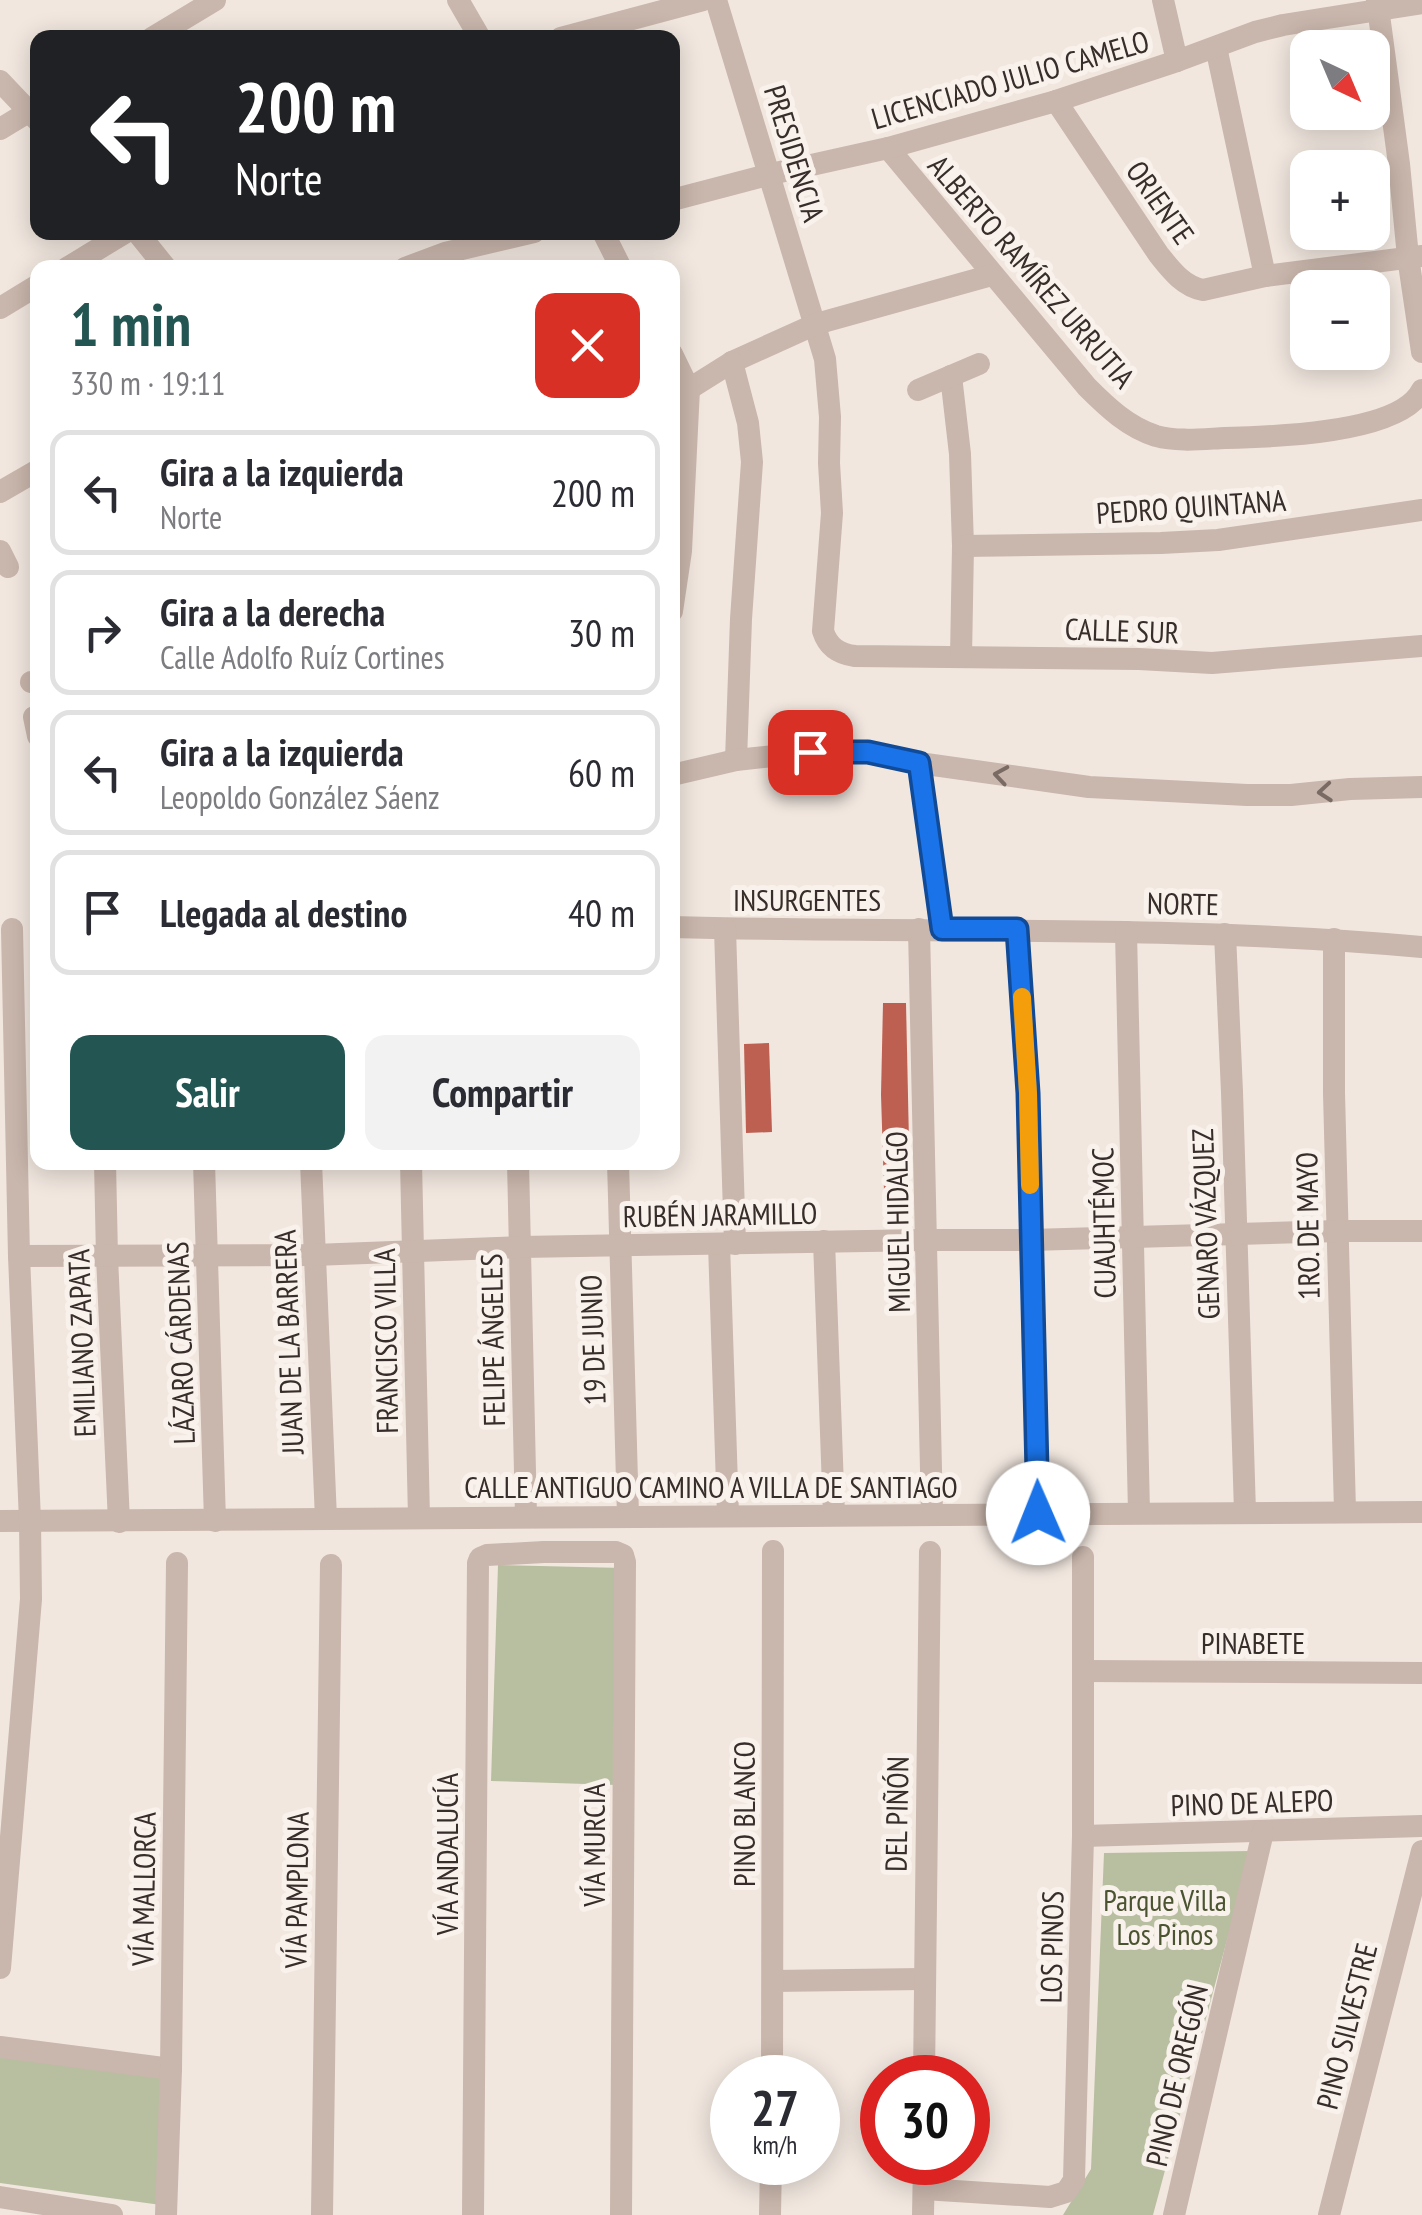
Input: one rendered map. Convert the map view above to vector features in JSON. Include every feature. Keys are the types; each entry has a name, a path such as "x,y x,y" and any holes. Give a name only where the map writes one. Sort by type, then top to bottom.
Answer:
{"street":[{"path":"165,30 215,0"},
{"path":"458,0 475,30"},
{"path":"591,30 703,0"},
{"name":"PRESIDENCIA","path":"716,0 825,359 832,512 823,631 826,639"},
{"path":"1163,0 1177,61"},
{"name":"LICENCIADO JULIO CAMELO","path":"680,198 888,148 1056,101 1282,25 1378,5 1422,3"},
{"path":"1378,5 1410,163 1422,352"},
{"path":"1216,47 1265,276"},
{"path":"0,81 30,109"},
{"name":"ORIENTE","path":"1056,101 1159,255 1186,284 1203,290 1265,276 1415,257"},
{"path":"0,129 30,115"},
{"name":"ALBERTO RAMÍREZ URRUTIA","path":"888,148 1100,400 1134,427 1158,437 1185,439 1250,438 1341,429 1398,412 1414,402 1422,390"},
{"path":"80,260 113,240"},
{"path":"143,240 160,260"},
{"path":"424,260 498,240"},
{"path":"680,412 689,388 732,362 816,324 992,275"},
{"path":"0,308 30,290"},
{"path":"732,362 748,423 752,462 736,760"},
{"path":"918,390 979,364"},
{"path":"680,369 689,388 680,558"},
{"path":"952,376 963,546 961,657"},
{"path":"0,492 30,475"},
{"name":"PEDRO QUINTANA","path":"963,546 1218,540 1422,510"},
{"name":"CALLE SUR","path":"826,639 837,651 855,656 1139,659 1212,664 1422,646"},
{"path":"680,773 736,760 810,752 868,752 1089,788 1247,795 1422,787"},
{"name":"MIGUEL HIDALGO","path":"919,763 930,929 928,1240 932,1515"},
{"name":"INSURGENTES","path":"680,927 930,929"},
{"path":"725,928 728,1515"},
{"name":"NORTE","path":"930,929 1224,934 1422,947"},
{"path":"1017,929 1028,1093 1038,1513"},
{"path":"0,1968 31,1599 6,930"},
{"name":"CUAUHTÉMOC","path":"1126,932 1139,1512"},
{"name":"GENARO VÁZQUEZ","path":"1224,934 1245,1512"},
{"name":"1RO. DE MAYO","path":"1334,939 1337,1231 1346,1511"},
{"name":"EMILIANO ZAPATA","path":"106,1170 119,1522"},
{"name":"LÁZARO CÁRDENAS","path":"204,1170 215,1521"},
{"name":"JUAN DE LA BARRERA","path":"311,1170 326,1518"},
{"name":"FRANCISCO VILLA","path":"411,1170 419,1518"},
{"name":"FELIPE ÁNGELES","path":"518,1170 526,1516"},
{"name":"19 DE JUNIO","path":"618,1170 628,1516"},
{"name":"RUBÉN JARAMILLO","path":"20,1256 314,1256 520,1247 1422,1231"},
{"path":"824,1242 834,1515"},
{"name":"CALLE ANTIGUO CAMINO A VILLA DE SANTIAGO","path":"0,1521 1422,1512"},
{"name":"VÍA ANDALUCÍA","path":"473,2215 478,1563 487,1556 544,1552"},
{"name":"VÍA MURCIA","path":"544,1552 616,1552 623,1555 625,1562 621,2215"},
{"name":"PINO BLANCO","path":"772,2055 773,1552"},
{"name":"DEL PIÑÓN","path":"924,2055 930,1552"},
{"name":"LOS PINOS","path":"924,2189 1050,2197 1066,2192 1074,2180 1083,1836 1083,1557"},
{"name":"VÍA MALLORCA","path":"166,2215 177,1563"},
{"name":"VÍA PAMPLONA","path":"322,2215 331,1565"},
{"name":"PINABETE","path":"1084,1671 1422,1673"},
{"name":"PINO DE ALEPO","path":"1083,1836 1422,1826"},
{"name":"PINO DE OREGÓN","path":"1174,2215 1263,1832"},
{"name":"PINO SILVESTRE","path":"1329,2215 1422,1851"},
{"path":"773,1981 923,1979"},
{"path":"0,2047 171,2068"},
{"path":"770,2215 771,2185"},
{"path":"923,2215 924,2185"},
{"path":"0,2197 46,2210 112,2215"}],"green space":[{"path":"498,1565 624,1568 617,1785 491,1781"},
{"name":"Parque Villa Los Pinos","path":"1251,1851 1153,2215 1063,2215 1091,2169 1104,1853"},
{"path":"0,2054 167,2073 161,2205 0,2183"}],"building":[{"path":"883,1003 906,1003 910,1189 884,1191 881,1095"},
{"path":"769,1043 772,1132 746,1133 744,1044"}],"slow traffic":[{"path":"1022,997 1030,1185"}],"route":[{"path":"810,752 868,752 919,763 942,929 1017,929 1028,1093 1038,1513"}]}
